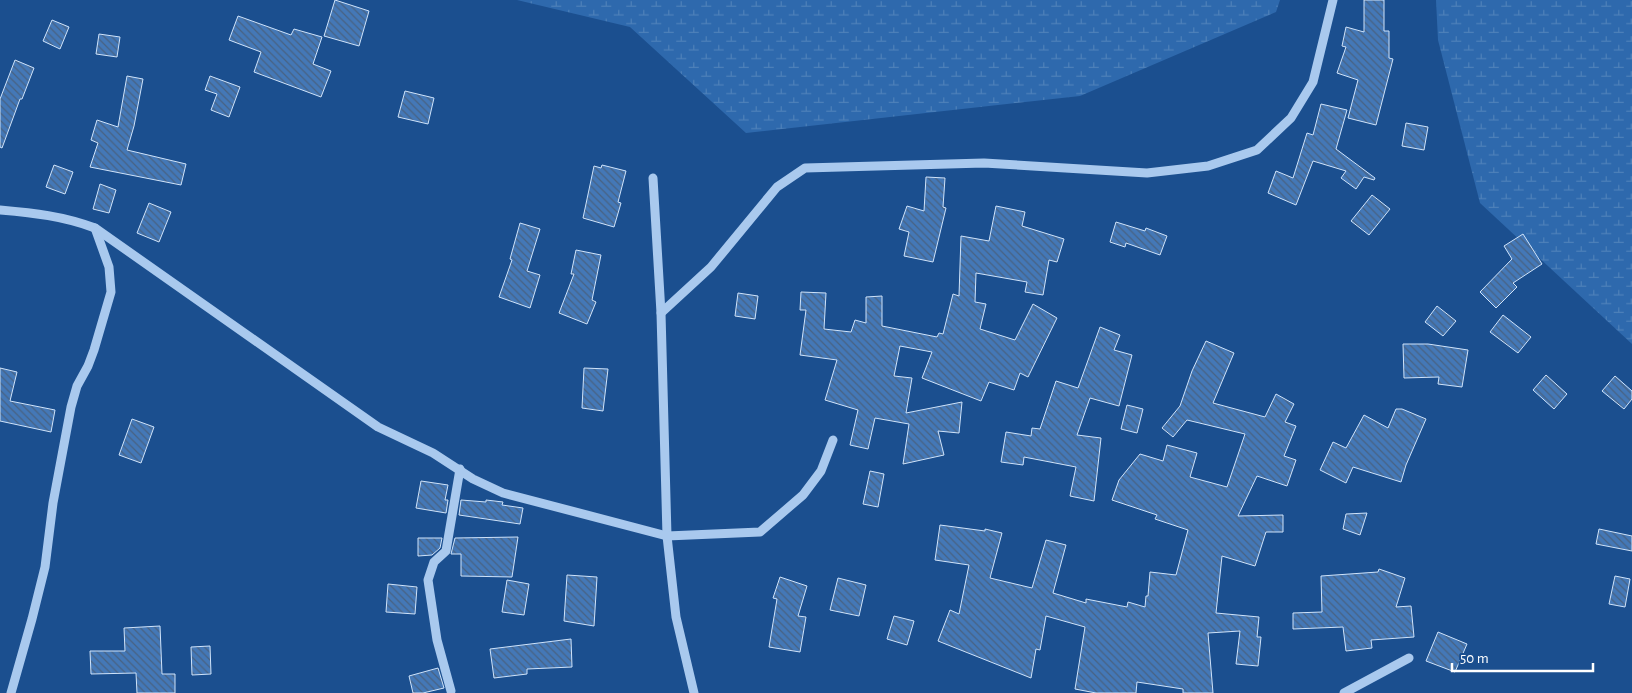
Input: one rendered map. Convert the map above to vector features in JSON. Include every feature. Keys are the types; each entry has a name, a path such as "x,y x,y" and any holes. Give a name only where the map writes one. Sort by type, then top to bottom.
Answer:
{"street":[{"path":"661,313 712,266 777,187 805,168 984,164 1147,173 1208,166 1257,150 1291,118 1312,82 1333,0"},
{"path":"653,178 661,313 667,536 676,617 694,693"},
{"path":"0,210 46,214 95,228 378,427 433,452 473,479 503,493 667,536 760,532 803,495 821,470 833,440"},
{"path":"11,693 45,567 53,503 71,407 77,386 94,350 111,292 109,267 95,228"},
{"path":"451,691 437,640 428,580 434,562 446,551 460,469"},
{"path":"1344,693 1409,658"}],"green space":[{"path":"517,0 1280,0 1276,12 1080,96 746,133 630,27"},
{"path":"1436,0 1632,0 1632,344 1480,203 1438,40"}],"building":[{"path":"335,0 369,11 359,46 324,36"},
{"path":"1364,0 1384,0 1384,31 1389,31 1389,58 1393,59 1376,125 1348,118 1358,80 1337,73 1346,47 1342,46 1346,27 1364,32"},
{"path":"238,16 291,35 294,29 322,37 313,64 331,71 321,97 254,72 261,52 229,40"},
{"path":"52,20 69,27 60,49 43,41"},
{"path":"99,34 120,37 117,57 96,54"},
{"path":"15,60 34,68 2,148 0,147 0,99"},
{"path":"127,76 143,79 134,126 127,150 186,164 181,185 90,167 98,143 91,140 97,120 118,127"},
{"path":"210,76 240,87 229,117 211,110 217,94 205,90"},
{"path":"405,91 434,98 428,124 398,117"},
{"path":"1321,104 1347,110 1336,149 1375,178 1374,180 1364,177 1356,189 1341,178 1346,171 1313,161 1296,205 1268,193 1276,171 1293,178 1307,133 1313,135"},
{"path":"1406,123 1428,127 1424,150 1402,146"},
{"path":"54,165 73,172 65,194 46,187"},
{"path":"602,165 626,171 618,202 621,203 614,227 583,218 594,166 601,168"},
{"path":"926,177 945,178 943,207 946,208 933,262 904,256 909,232 899,229 907,206 924,211"},
{"path":"100,184 116,190 109,213 93,209"},
{"path":"1372,195 1390,209 1369,235 1351,221"},
{"path":"149,203 171,212 159,242 137,233"},
{"path":"996,206 1025,212 1022,226 1064,239 1057,262 1049,260 1043,295 1025,292 1027,282 976,273 975,302 986,304 980,329 1015,340 1033,304 1057,318 1028,377 1020,373 1014,390 989,382 981,401 922,378 932,352 900,346 894,376 912,378 906,413 962,402 959,433 938,431 944,455 903,464 909,424 875,418 868,449 850,445 858,410 825,400 837,360 800,355 806,310 800,310 801,292 826,293 824,329 851,332 855,320 866,323 866,297 882,296 882,326 937,337 939,333 943,334 953,294 959,296 961,236 989,241"},
{"path":"1116,222 1145,231 1146,228 1167,236 1160,255 1126,243 1125,247 1110,242"},
{"path":"520,223 540,229 527,271 540,275 530,308 499,297 512,260 510,259"},
{"path":"1523,234 1542,264 1513,283 1517,287 1496,308 1480,292 1512,259 1504,246"},
{"path":"576,250 601,255 592,300 596,302 587,324 559,313 574,274 571,274"},
{"path":"738,293 758,296 755,319 735,316"},
{"path":"1437,306 1456,321 1443,336 1425,322"},
{"path":"1503,315 1531,337 1518,353 1490,332"},
{"path":"1100,327 1120,335 1114,350 1132,355 1119,406 1090,398 1077,435 1101,438 1094,501 1070,496 1076,467 1024,457 1023,465 1001,462 1006,432 1031,436 1032,428 1040,429 1056,381 1078,388"},
{"path":"1206,341 1234,353 1213,403 1265,417 1276,394 1294,404 1285,422 1296,426 1284,456 1296,460 1287,486 1257,476 1238,516 1283,515 1283,532 1266,532 1255,566 1222,556 1216,613 1259,617 1257,637 1261,637 1258,666 1236,664 1240,631 1208,633 1213,693 1183,693 1183,689 1137,682 1136,693 1096,693 1075,689 1085,627 1046,616 1040,650 1036,649 1031,678 938,641 950,610 959,614 969,565 935,560 940,525 985,531 985,529 1002,533 990,578 1032,588 1046,540 1066,545 1053,593 1086,603 1086,599 1127,607 1128,602 1145,607 1150,572 1176,575 1188,530 1155,519 1157,515 1112,500 1119,480 1140,454 1163,461 1167,445 1197,453 1190,477 1227,487 1245,434 1187,420 1173,437 1162,428 1180,406 1192,371"},
{"path":"1403,344 1428,344 1468,350 1462,387 1438,384 1439,377 1404,378"},
{"path":"0,368 17,372 10,401 55,410 51,432 0,421"},
{"path":"584,368 608,369 603,411 582,408"},
{"path":"1546,375 1567,394 1554,409 1533,390"},
{"path":"1615,376 1632,391 1632,399 1624,409 1602,391"},
{"path":"1127,405 1143,409 1137,433 1121,429"},
{"path":"1396,409 1402,409 1426,419 1406,465 1401,482 1353,467 1346,483 1320,470 1333,442 1346,448 1364,415 1388,428"},
{"path":"132,419 154,427 141,463 119,455"},
{"path":"870,471 884,474 878,507 863,504"},
{"path":"421,481 448,485 445,500 448,500 446,513 416,508"},
{"path":"461,500 503,502 502,505 523,508 520,524 459,515"},
{"path":"1367,513 1360,535 1343,529 1346,514"},
{"path":"1599,529 1632,536 1632,551 1596,544"},
{"path":"518,537 512,577 461,576 461,554 451,554 455,538"},
{"path":"418,538 442,538 440,548 432,555 418,556"},
{"path":"1379,569 1405,578 1396,607 1411,606 1414,637 1371,640 1372,648 1346,651 1343,627 1293,629 1293,613 1322,612 1321,576 1378,572"},
{"path":"567,575 597,577 594,626 564,621"},
{"path":"1615,576 1630,579 1625,607 1609,604"},
{"path":"780,577 807,586 798,616 806,617 800,652 769,647 777,599 773,598"},
{"path":"838,578 866,585 859,616 830,610"},
{"path":"507,580 529,584 524,615 502,612"},
{"path":"388,584 417,587 415,614 386,612"},
{"path":"894,616 914,621 907,645 887,639"},
{"path":"160,626 162,674 175,674 175,693 137,693 136,673 91,674 90,651 125,651 124,628"},
{"path":"1438,632 1467,644 1455,672 1426,661"},
{"path":"571,639 572,667 527,669 527,674 494,678 490,649"},
{"path":"210,646 211,674 192,675 191,647"},
{"path":"438,668 444,688 423,693 413,693 409,676"}]}
